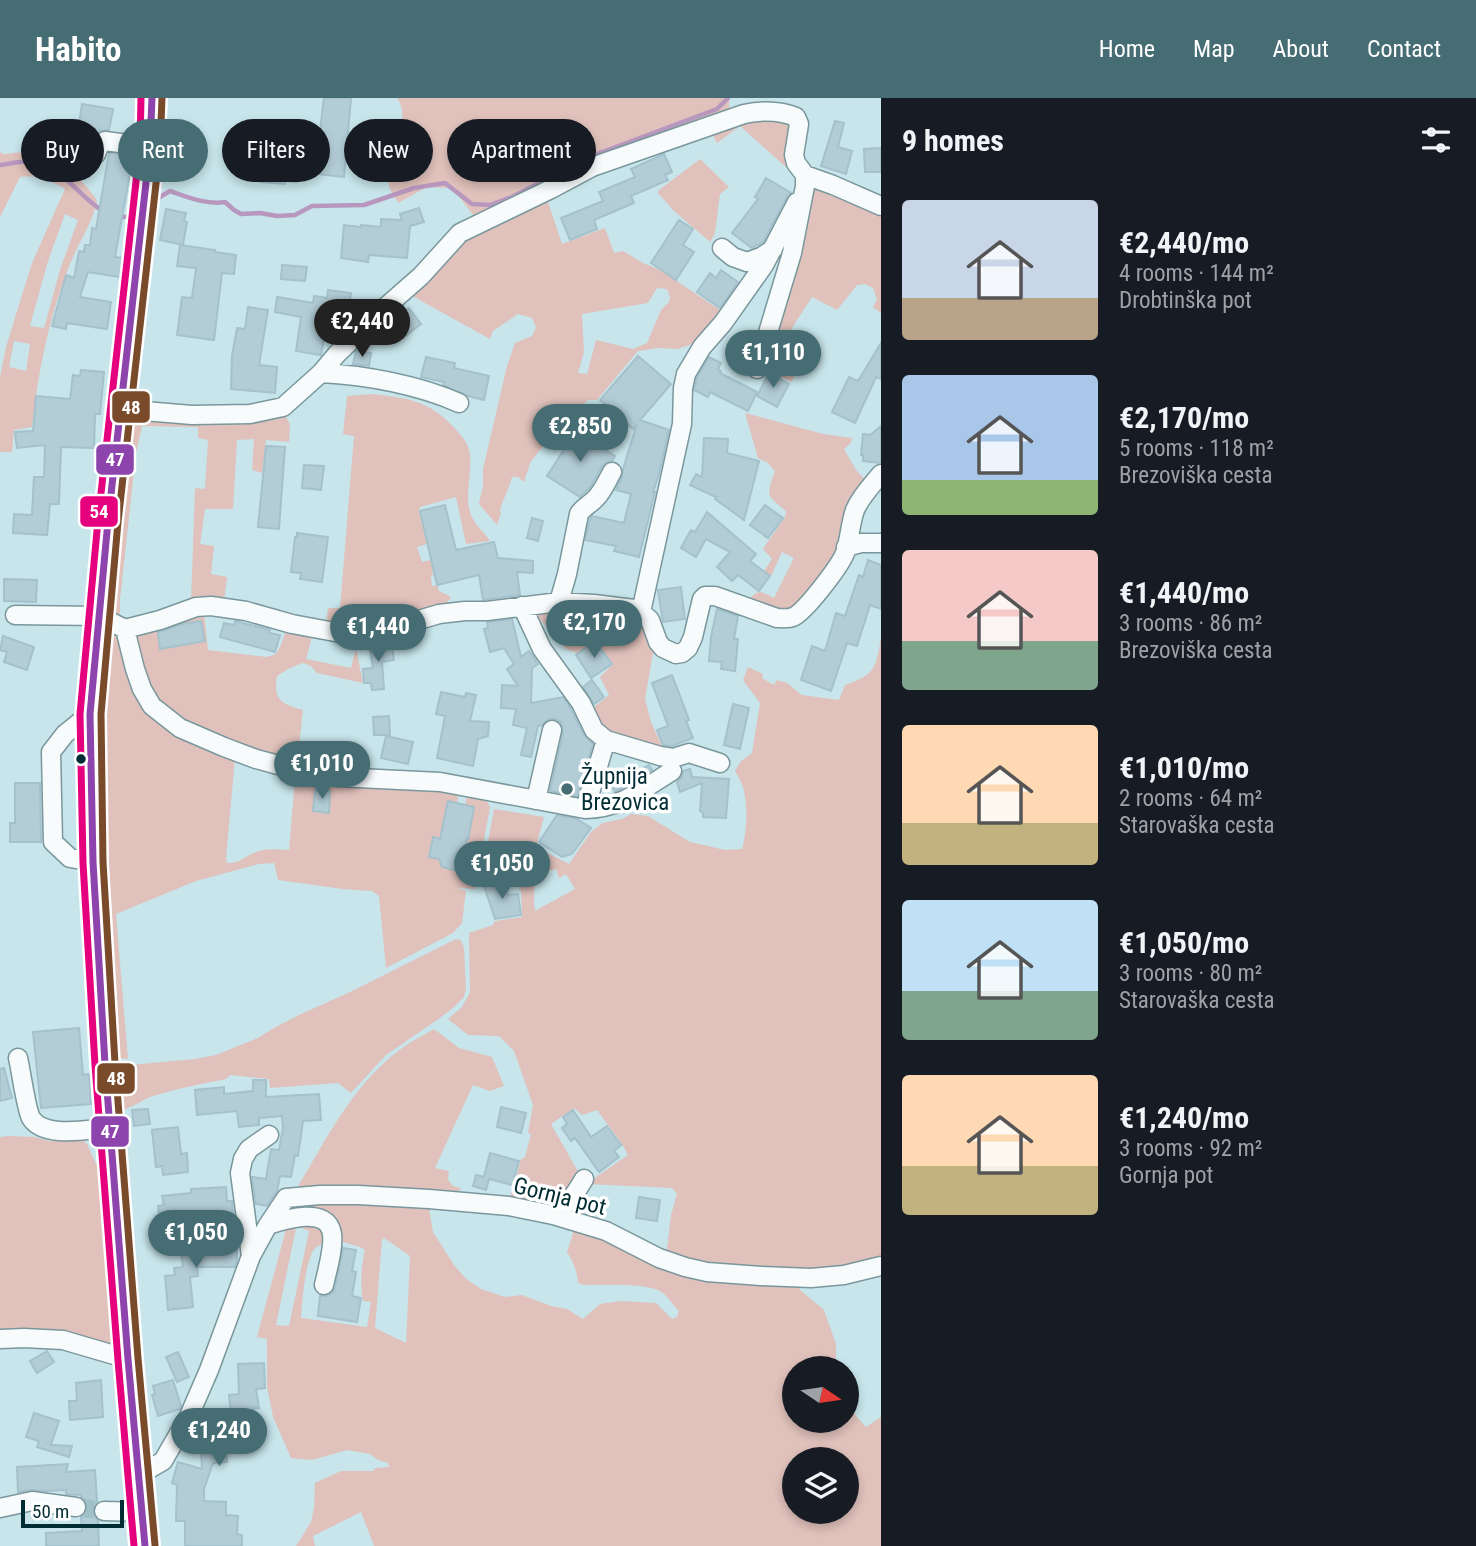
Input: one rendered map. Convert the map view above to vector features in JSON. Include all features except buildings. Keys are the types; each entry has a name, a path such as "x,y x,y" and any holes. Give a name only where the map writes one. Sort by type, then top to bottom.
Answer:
{"main road":[{"path":"151,119 152,98"},
{"path":"145,1546 110,1128 93,862 90,714 146,182"}],"street":[{"path":"120,409 192,415 250,414 282,407 421,276 460,233 592,167 744,114 772,111 796,117 799,124 794,155 805,180 792,253 757,369"},
{"path":"805,180 833,185 881,206"},
{"path":"642,612 682,424 686,374 702,347 723,323 764,265 805,180"},
{"path":"722,248 733,257 747,262 773,249"},
{"path":"321,373 384,381 440,395 458,403"},
{"path":"559,602 581,509 589,506 599,495 612,472"},
{"path":"15,615 99,616 125,629 196,607 211,606 246,611 335,632 365,634 439,614 559,602 627,608 642,612 650,620 663,648 682,653 693,638 705,596 715,596 786,619 794,617 809,605 844,555 855,510 881,474"},
{"path":"846,547 861,543 881,543"},
{"path":"522,606 542,649 581,703 594,730 606,740 660,756 673,758 689,754 720,764"},
{"path":"125,629 142,689 152,705 180,728 256,759 304,772 338,777 440,782 585,809 598,809 618,804 673,771"},
{"path":"90,714 65,734 51,752 53,842 70,858 93,862"},
{"path":"536,800 552,730"},
{"path":"585,809 606,740"},
{"path":"18,1058 30,1117 38,1126 53,1132 110,1128"},
{"name":"Gornja pot","path":"251,1256 240,1173 243,1159 249,1149 269,1135"},
{"path":"553,1216 570,1202 584,1180"},
{"name":"Gornja pot","path":"139,1475 163,1461 189,1416 251,1256 286,1198 320,1195 509,1206 606,1231 659,1258 707,1272 811,1278 844,1275 881,1266"},
{"path":"268,1225 309,1217 317,1217 328,1223 332,1234 324,1285"},
{"path":"0,1339 63,1340 128,1359"},
{"path":"0,1508 32,1501 76,1507"},
{"path":"104,1511 142,1512"}],"shaded area":[{"path":"397,98 729,98 729,112 596,168 596,119 447,119 447,182 563,182 476,219 450,188 427,187 398,203 389,182 433,182 433,119 402,119"},
{"path":"740,120 793,123 787,168 740,126 717,143 712,133"},
{"path":"0,151 2,154 21,153 20,177 0,217"},
{"path":"700,159 729,187 720,194 715,233 710,242 658,193"},
{"path":"52,182 82,182 97,200 70,264 50,324 32,427 14,430 12,452 0,452 0,377 6,347 32,263 65,189","holes":["65,214 78,220 60,270 44,328 30,326 48,261","14,341 30,344 26,371 9,367"]},
{"path":"814,186 881,215 881,313 873,307 877,300 873,288 865,284 857,285 837,310 812,297 772,359 796,373 791,382 763,367"},
{"path":"547,199 562,244 605,228 614,253 623,251 660,270 726,314 700,344 677,349 638,351 597,400 588,400 544,445 530,463 524,482 518,477 512,477 497,525 479,504 483,469 515,343 532,336 536,327 532,318 518,314 493,331 490,339 410,294 464,235","holes":["657,288 667,289 669,302 661,310 647,343 633,349 596,340 587,374 578,373 584,352 582,314 648,303"]},
{"path":"372,394 420,403 449,422 463,438 470,456 469,508 475,522 490,541 466,544 456,497 420,507 427,544 417,547 422,562 431,560 432,586 437,585 439,591 451,597 445,605 373,624 326,624 328,608 340,608 354,436 343,434 347,396"},
{"path":"745,413 823,434 852,438 851,443 844,449 856,470 868,483 836,562 790,614 746,603 759,592 774,598 794,558 782,552 771,576 764,571 772,559 763,549 785,517 786,511 771,498 769,490 775,471 768,463 758,458"},
{"path":"284,414 290,424 289,442 266,440 262,473 252,470 254,439 237,440 233,509 205,509 200,544 214,546 211,574 227,577 224,601 191,603 195,488 205,489 208,440 198,438 198,427 142,426 136,453 120,616 116,615 109,607 129,423 135,419"},
{"path":"537,611 615,611 641,620 654,647 645,699 651,722 662,746 662,753 607,734 589,711 609,695 600,677 613,664 596,640 577,653 566,649 536,615"},
{"path":"204,614 208,650 267,657 276,654 287,627 313,633 306,659 351,668 356,648 363,683 317,673 311,666 303,663 277,676 276,691 280,700 303,710 297,763 217,738 177,717 156,700 146,683 134,639 137,632"},
{"path":"112,631 122,647 136,689 235,758 227,863 262,850 289,850 295,778 459,793 457,803 448,802 440,839 433,838 429,857 439,859 442,867 456,871 463,864 474,808 465,805 467,795 485,798 490,807 475,889 457,888 466,891 462,923 453,933 386,968 379,896 372,891 278,880 274,863 259,864 196,881 116,914 128,1059 118,1058 115,1055 110,1002 102,844 104,685 107,632"},
{"path":"881,638 881,1262 833,1273 713,1269 666,1257 671,1215 677,1194 672,1188 586,1184 628,1155 597,1110 582,1115 574,1108 551,1124 580,1175 554,1210 508,1202 531,1134 528,1133 533,1105 514,1051 499,1036 468,1035 448,1019 462,1007 470,992 469,933 493,925 495,921 522,917 521,891 510,877 480,885 494,809 544,817 536,847 569,864 591,832 603,823 631,814 648,816 690,842 725,850 742,849 746,801 735,771 741,761 752,753 760,703 743,680 748,667 763,674 762,678 774,685 777,680 787,683 802,695 839,700 845,685 863,678 872,669","holes":["546,867 548,871 556,869 559,878 566,874 575,889 535,911 534,881 527,883 524,874"]},
{"path":"456,939 461,940 464,948 464,997 452,1009 386,1055 351,1093 338,1083 270,1088 269,1079 230,1075 226,1079 150,1097 120,1111 116,1072 120,1066 216,1055 258,1038 299,1015"},
{"path":"434,1029 459,1048 492,1057 504,1086 490,1091 473,1085 435,1168 449,1171 448,1180 453,1186 461,1188 457,1193 294,1193 339,1118 365,1082 397,1052"},
{"path":"0,1137 35,1137 49,1141 79,1138 87,1144 96,1164 100,1165 114,1341 109,1346 30,1330 0,1330"},
{"path":"333,1197 428,1202 433,1232 466,1279 481,1289 505,1297 522,1295 567,1309 583,1319 600,1304 621,1301 656,1303 672,1319 677,1317 679,1311 663,1293 653,1288 578,1283 575,1267 567,1252 573,1234 570,1222 602,1232 657,1260 689,1272 735,1279 798,1282 800,1290 824,1310 836,1344 836,1356 782,1356 782,1433 859,1433 859,1419 866,1427 881,1417 881,1546 374,1546 361,1512 313,1536 315,1546 296,1546 311,1522 315,1483 341,1471 373,1471 375,1468 389,1467 388,1463 370,1454 347,1450 312,1460 291,1458 273,1417 267,1387 267,1339 257,1337 288,1222 317,1221 327,1225 329,1233 327,1243 316,1247 310,1257 304,1283 301,1318 367,1327 371,1302 363,1301 362,1294 361,1276 365,1250 337,1240 329,1220 324,1216 311,1214 284,1217 290,1206","holes":["296,1228 309,1231 289,1326 276,1325","384,1238 410,1256 406,1343 375,1328"]}],"waterway":[{"path":"155,200 170,191 204,201 225,202 241,214 295,215 312,206 364,205 414,188 445,183 472,204 490,205 512,197 589,157 717,109 728,98"},
{"path":"0,165 25,161 43,165 62,176 104,212"},
{"path":"117,218 130,216"}],"tunnel":[{"path":"76,1507 104,1511"}],"transit line":[{"name":"54","path":"134,1546 95,1065 83,863 80,714 98,520 140,146 141,98"},
{"name":"47","path":"145,1546 105,1064 93,862 90,714 108,521 150,147 152,98"},
{"name":"48","path":"155,1545 115,1063 103,862 101,714 118,522 160,148 162,98"}],"place":[{"name":"Župnija Brezovica","path":"567,789"}]}
